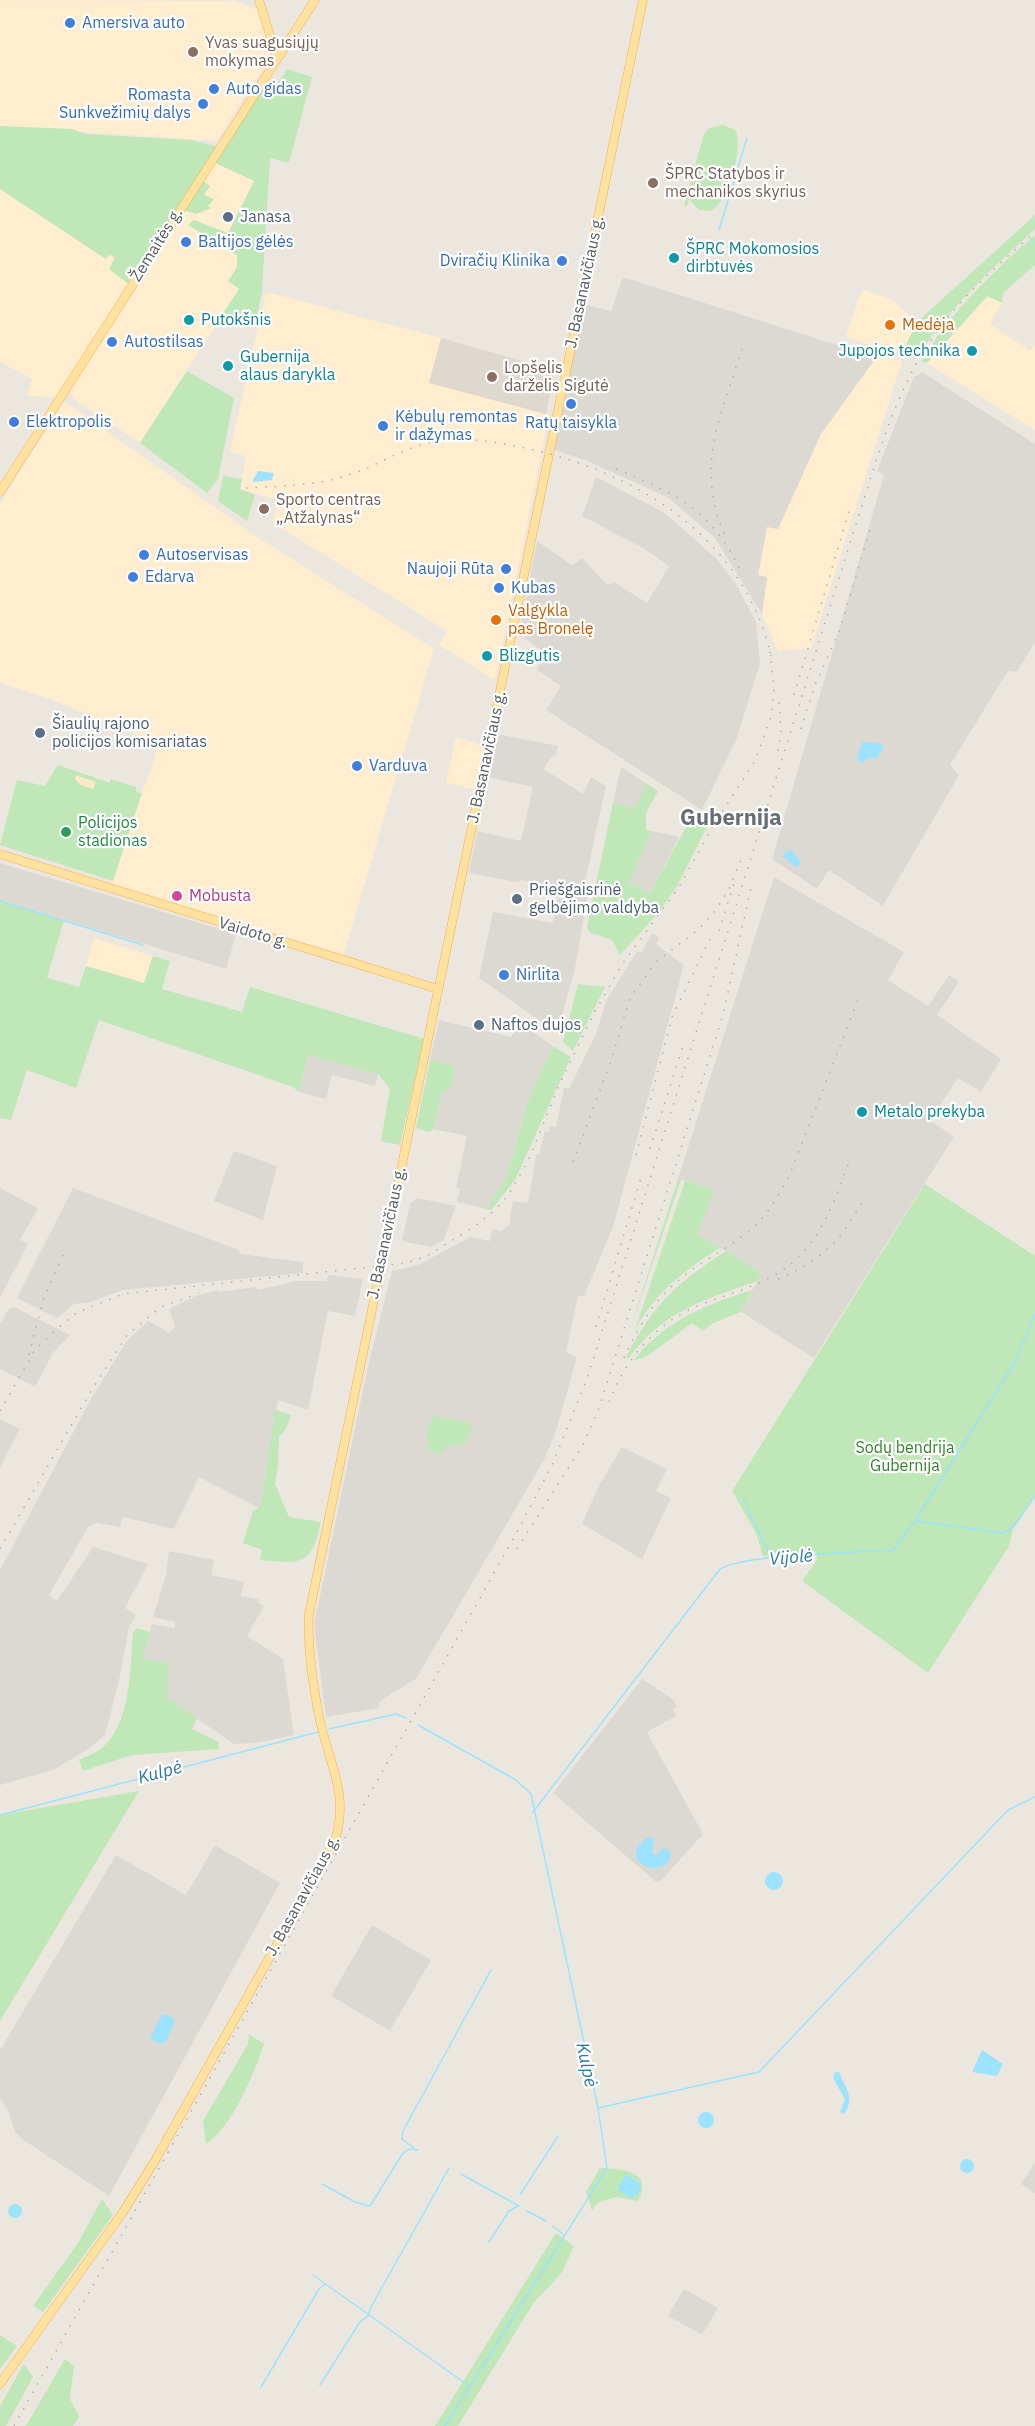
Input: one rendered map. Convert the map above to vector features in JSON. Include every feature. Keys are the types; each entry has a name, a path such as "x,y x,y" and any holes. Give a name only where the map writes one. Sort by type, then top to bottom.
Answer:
{"main road":[{"path":"260,0 277,58"},
{"name":"Žemaitės g.","path":"0,492 315,0"},
{"name":"J. Basanavičiaus g.","path":"0,2384 123,2212 156,2159 334,1843 341,1824 340,1793 321,1721 312,1672 308,1639 309,1614 643,0"},
{"name":"Vaidoto g.","path":"0,854 438,989"}],"shaded area":[{"path":"0,0 234,1 259,10 271,56 216,141 0,126"},
{"path":"213,162 255,181 228,234 194,220 188,225 237,255 239,289 140,443 74,399 70,390"},
{"path":"0,189 105,259 109,254 115,258 131,286 60,398 27,396 32,379 0,362"},
{"path":"623,277 840,346 878,355 821,434 778,529 767,527 758,575 767,577 762,614 715,538 669,498 585,460 554,450 584,304 611,311"},
{"path":"864,290 891,299 917,322 904,349 895,352 846,337 859,296"},
{"path":"270,293 441,338 430,383 549,415 496,677 493,679 439,645 447,631 273,523 278,500 240,489 246,456 230,452 265,296"},
{"path":"989,295 1002,303 990,324 1030,351 1035,344 1035,430 927,363"},
{"name":"Lopšelis darželis Sigutė","path":"441,338 555,370 546,414 429,383"},
{"path":"878,355 902,361 811,648 778,651 762,614 767,577 758,576 767,527 778,529 821,434"},
{"path":"922,372 1035,444 1035,642 1017,672 1008,671 950,765 959,775 883,906 829,870 817,889 772,859 884,475 877,471 914,377"},
{"path":"64,401 257,537 434,649 342,960 111,889 130,825 153,763 157,748 156,742 47,698 0,683 0,504"},
{"path":"596,477 665,513 718,560 737,586 756,622 760,664 736,740 702,810 546,710 561,686 537,670 545,653 519,634 537,541 572,565 582,558 607,585 614,582 647,603 669,566 643,548 582,516"},
{"path":"496,734 558,746 556,755 551,757 544,769 583,794 591,777 606,786 582,896 587,897 575,969 557,1033 479,978 493,912 553,923 558,898 570,901 572,895 522,880 517,882 469,873 477,831 521,841 533,787 487,777"},
{"path":"456,737 488,747 480,790 446,783"},
{"path":"621,767 646,783 637,810 613,803"},
{"path":"652,831 679,837 650,893 629,883"},
{"path":"0,863 236,934 226,969 0,900"},
{"path":"774,877 904,952 888,980 928,1006 949,975 959,982 937,1015 1001,1059 981,1092 958,1078 930,1120 954,1137 814,1358 741,1312 761,1273 697,1234 713,1189 678,1179"},
{"path":"652,933 659,938 656,944 684,965 613,1227 584,1296 578,1296 566,1352 577,1357 556,1431 544,1460 416,1679 380,1701 379,1708 326,1717 314,1625 368,1366 392,1271 418,1265 470,1237 490,1241 492,1229 501,1231 509,1225 513,1201 528,1203 536,1155 539,1155 545,1131 549,1132 550,1126 556,1127 564,1088 569,1089 596,1034 606,1001 637,951 641,953"},
{"path":"94,938 153,956 144,983 86,966"},
{"path":"439,1020 511,1037 522,1024 553,1046 526,1106 508,1174 487,1209 457,1202 460,1189 456,1188 467,1136 433,1129 442,1089 455,1067 430,1060"},
{"path":"308,1055 378,1074 375,1086 332,1075 326,1099 299,1092"},
{"path":"234,1151 277,1166 263,1220 214,1201"},
{"path":"0,1188 38,1208 20,1240 28,1244 0,1298"},
{"path":"73,1188 239,1250 240,1254 303,1262 303,1273 123,1290 91,1302 74,1304 57,1318 17,1298"},
{"path":"417,1198 456,1206 444,1240 431,1247 402,1241 410,1204"},
{"path":"328,1275 363,1279 355,1316 328,1311 308,1410 278,1400 261,1509 199,1477 174,1529 122,1517 120,1527 97,1523 88,1527 49,1595 57,1601 93,1547 148,1564 125,1608 136,1615 129,1627 119,1681 105,1735 87,1750 53,1770 0,1785 0,1570 92,1397 126,1342 148,1321 170,1333 175,1326 169,1309 195,1296 218,1290 219,1292 255,1287 258,1290 296,1281 327,1281"},
{"path":"14,1307 70,1335 53,1353 35,1387 0,1369 0,1324 9,1308"},
{"path":"0,1419 20,1429 0,1467"},
{"path":"622,1447 667,1469 656,1491 671,1498 642,1559 582,1524 598,1487"},
{"path":"169,1551 214,1560 211,1575 244,1582 241,1596 259,1599 258,1603 264,1606 247,1636 283,1659 294,1735 255,1743 234,1744 167,1698 167,1691 143,1658 152,1624 174,1628 175,1622 153,1617 166,1575"},
{"path":"642,1679 673,1699 677,1706 673,1709 676,1716 647,1732 703,1834 660,1882 656,1882 553,1793"},
{"path":"215,1845 280,1883 109,2196 22,2139 15,2132 8,2110 0,2098 0,2050 116,1855 186,1895"},
{"path":"372,1925 431,1960 390,2031 331,1996"},
{"path":"1035,2162 1035,2193 1021,2184"},
{"path":"684,2289 718,2308 702,2335 668,2316"}],"green space":[{"path":"287,69 312,77 289,163 270,158 262,291 255,326 222,315 239,289 228,281 237,267 237,255 188,225 194,220 228,233 254,181 213,162 264,83 275,87"},
{"path":"723,125 735,130 738,148 733,174 723,198 711,211 699,210 689,199 687,206 684,205 704,134 709,128"},
{"path":"0,126 72,129 85,134 191,140 219,147 131,286 109,269 115,257 109,255 106,259 0,189"},
{"path":"202,180 210,186 204,195 214,199 208,206 211,208 196,214 182,210"},
{"path":"1035,215 1035,229 956,306 916,359 904,349 917,322"},
{"path":"1035,235 1035,265 1003,293 1002,303 987,296 927,363 921,361 959,309"},
{"path":"187,371 234,398 218,479 207,493 140,443"},
{"path":"223,476 242,479 240,489 255,495 247,521 218,501"},
{"path":"58,765 110,783 111,779 136,787 136,792 142,793 113,881 0,845 17,780 45,786"},
{"path":"646,783 658,791 646,813 646,830 652,831 629,883 650,893 693,814 709,823 677,886 658,913 620,955 612,940 589,932 587,927 613,803 636,809"},
{"path":"0,900 64,920 47,978 79,987 86,966 144,983 153,956 170,961 162,989 242,1012 250,987 424,1039 400,1145 381,1141 390,1089 378,1074 308,1055 299,1092 293,1087 99,1020 76,1088 27,1070 11,1120 0,1118"},
{"path":"578,984 605,987 573,1051 563,1042"},
{"path":"553,1046 571,1057 515,1180 491,1210 487,1209 508,1174 526,1106"},
{"path":"430,1060 455,1066 450,1090 442,1090 433,1129 430,1132 416,1128"},
{"path":"678,1179 681,1180 629,1333"},
{"path":"685,1181 714,1189 697,1234 720,1248 672,1283 652,1305 635,1330"},
{"name":"Sodų bendrija Gubernija","path":"925,1184 1035,1256 1035,1496 1013,1528 1009,1546 928,1673 802,1581 817,1560 816,1552 763,1556 756,1533 732,1491"},
{"path":"726,1251 761,1273 757,1281 702,1301 670,1318 655,1329 628,1359 626,1357 636,1339 667,1296"},
{"path":"752,1290 741,1312 713,1323 703,1331 692,1323 649,1355 633,1361 658,1335 686,1316"},
{"path":"275,1410 291,1415 286,1429 279,1437 275,1484 289,1517 321,1522 313,1547 308,1554 302,1559 286,1562 260,1560 262,1550 243,1543 253,1511 261,1506"},
{"path":"434,1416 466,1422 472,1426 465,1444 446,1446 443,1453 431,1452 426,1434"},
{"path":"137,1628 150,1632 143,1658 168,1664 167,1698 197,1718 192,1729 219,1742 219,1749 132,1755 83,1771 79,1760 104,1746 120,1723 130,1678 133,1633"},
{"path":"139,1791 0,2021 0,1815"},
{"path":"249,2034 264,2044 254,2070 233,2113 216,2136 206,2144 203,2121 248,2044"},
{"path":"600,2168 617,2169 639,2177 642,2191 638,2201 616,2197 597,2203 592,2211 586,2192"},
{"path":"102,2199 113,2215 43,2312 33,2306 78,2243"},
{"path":"556,2233 574,2246 561,2274 534,2302 458,2426 435,2426"},
{"path":"0,2335 17,2346 0,2369"},
{"path":"65,2359 74,2366 70,2399 79,2417 73,2426 26,2426"},
{"path":"24,2364 33,2377 6,2426 0,2426 0,2406"}],"sand":[{"path":"76,775 96,782 93,789 81,785 75,779"}],"water":[{"path":"258,471 274,473 272,480 252,482"},
{"path":"862,742 878,743 884,746 877,759 871,757 862,763 857,759"},
{"path":"790,849 801,862 797,868 782,856"},
{"path":"651,1837 654,1840 652,1854 656,1855 664,1847 671,1853 669,1862 656,1868 644,1865 636,1858 636,1849 646,1838"},
{"path":"774,1872 780,1875 783,1881 780,1887 774,1890 768,1887 765,1881 768,1875"},
{"path":"166,2014 175,2020 166,2042 160,2044 150,2038 162,2015"},
{"path":"982,2050 1003,2064 997,2076 972,2072"},
{"path":"835,2072 839,2072 848,2093 849,2103 844,2114 840,2112 845,2099 833,2078"},
{"path":"706,2112 712,2114 714,2120 712,2126 706,2128 700,2126 698,2120 700,2114"},
{"path":"967,2159 972,2161 974,2166 972,2171 967,2173 962,2171 960,2166 962,2161"},
{"path":"626,2174 641,2185 638,2194 631,2198 617,2189"},
{"path":"15,2204 20,2206 22,2211 20,2216 15,2218 10,2216 8,2211 10,2206"}],"waterway":[{"path":"719,230 747,138"},
{"path":"0,901 143,945"},
{"name":"Vijolė","path":"533,1812 720,1569 734,1564 777,1557 893,1550 915,1521 1015,1362 1035,1314"},
{"path":"917,1521 1002,1533 1013,1528 1035,1496"},
{"path":"743,1499 771,1558"},
{"name":"Kulpė","path":"329,1729 396,1714 406,1718"},
{"name":"Kulpė","path":"418,1725 516,1780 531,1794 598,2108 607,2168 445,2426"},
{"name":"Kulpė","path":"0,1815 318,1732"},
{"path":"598,2108 759,2072 1008,1810 1035,1797"},
{"path":"414,2148 402,2139 403,2131 491,1970"},
{"path":"520,2195 558,2136"},
{"path":"322,2184 355,2202 370,2206 403,2153 409,2149 418,2150"},
{"path":"320,2385 360,2322 368,2316 449,2168"},
{"path":"461,2174 519,2206"},
{"path":"489,2242 509,2211 518,2206"},
{"path":"527,2211 546,2221"},
{"path":"552,2226 563,2234"},
{"path":"313,2275 469,2386"},
{"path":"261,2387 319,2289 325,2284"}],"railway":[{"path":"14,2426 516,1534 553,1463 587,1379 889,423 910,376 936,333 982,280 1035,232"},
{"path":"724,534 716,509 711,463 719,418 742,349"},
{"path":"246,488 296,485 334,479 358,472 414,447 450,440 503,444 566,459 607,474 645,493 680,517 711,545 737,577 758,614 771,656"},
{"path":"616,469 675,496 705,519 718,533 741,572"},
{"path":"794,695 850,508"},
{"path":"801,729 815,685 840,629 872,523"},
{"path":"0,1411 35,1350 76,1313 123,1294 406,1263 425,1257 475,1226 495,1210 509,1194 528,1161 560,1083 594,1013 623,963 679,887 713,826 755,761 772,714 774,687 770,650"},
{"path":"778,751 781,731 779,700"},
{"path":"573,1162 611,1061 630,998 656,962 699,929 715,911 728,891 741,860"},
{"path":"719,931 734,883"},
{"path":"517,1549 583,1445 599,1408 723,1015 752,883"},
{"path":"636,1155 672,1017 710,939"},
{"path":"624,1358 644,1320 664,1294 681,1278 750,1230 773,1204 790,1174 859,997"},
{"path":"650,1149 683,1046"},
{"path":"609,1402 616,1385 635,1355 646,1342 673,1319 688,1310 772,1277 803,1252 827,1216 850,1160"},
{"path":"596,1327 641,1178"},
{"path":"778,1279 807,1265 828,1248 855,1215 863,1200"},
{"path":"29,1355 43,1300 63,1255"},
{"path":"0,1549 91,1391 127,1335 161,1307 199,1293"}],"place":[{"name":"Amersiva auto","path":"70,23"},
{"name":"Yvas suagusiųjų mokymas","path":"193,52"},
{"name":"Auto gidas","path":"214,89"},
{"name":"Romasta Sunkvežimių dalys","path":"203,104"},
{"name":"ŠPRC Statybos ir mechanikos skyrius","path":"653,183"},
{"name":"Janasa","path":"228,217"},
{"name":"Baltijos gėlės","path":"186,242"},
{"name":"ŠPRC Mokomosios dirbtuvės","path":"674,258"},
{"name":"Dviračių Klinika","path":"562,261"},
{"name":"Putokšnis","path":"189,320"},
{"name":"Medėja","path":"890,325"},
{"name":"Autostilsas","path":"112,342"},
{"name":"Jupojos technika","path":"972,351"},
{"name":"Gubernija alaus darykla","path":"228,366"},
{"name":"Lopšelis darželis Sigutė","path":"492,377"},
{"name":"Ratų taisykla","path":"571,404"},
{"name":"Elektropolis","path":"14,422"},
{"name":"Kėbulų remontas ir dažymas","path":"383,426"},
{"name":"Sporto centras „Atžalynas“","path":"264,509"},
{"name":"Autoservisas","path":"144,555"},
{"name":"Naujoji Rūta","path":"506,569"},
{"name":"Edarva","path":"133,577"},
{"name":"Kubas","path":"499,588"},
{"name":"Valgykla pas Bronelę","path":"496,620"},
{"name":"Blizgutis","path":"487,656"},
{"name":"Šiaulių rajono policijos komisariatas","path":"40,733"},
{"name":"Varduva","path":"357,766"},
{"name":"Policijos stadionas","path":"66,832"},
{"name":"Mobusta","path":"177,896"},
{"name":"Priešgaisrinė gelbėjimo valdyba","path":"517,899"},
{"name":"Nirlita","path":"504,975"},
{"name":"Naftos dujos","path":"479,1025"},
{"name":"Metalo prekyba","path":"862,1112"}],"district":[{"name":"Gubernija","path":"731,819"}]}
